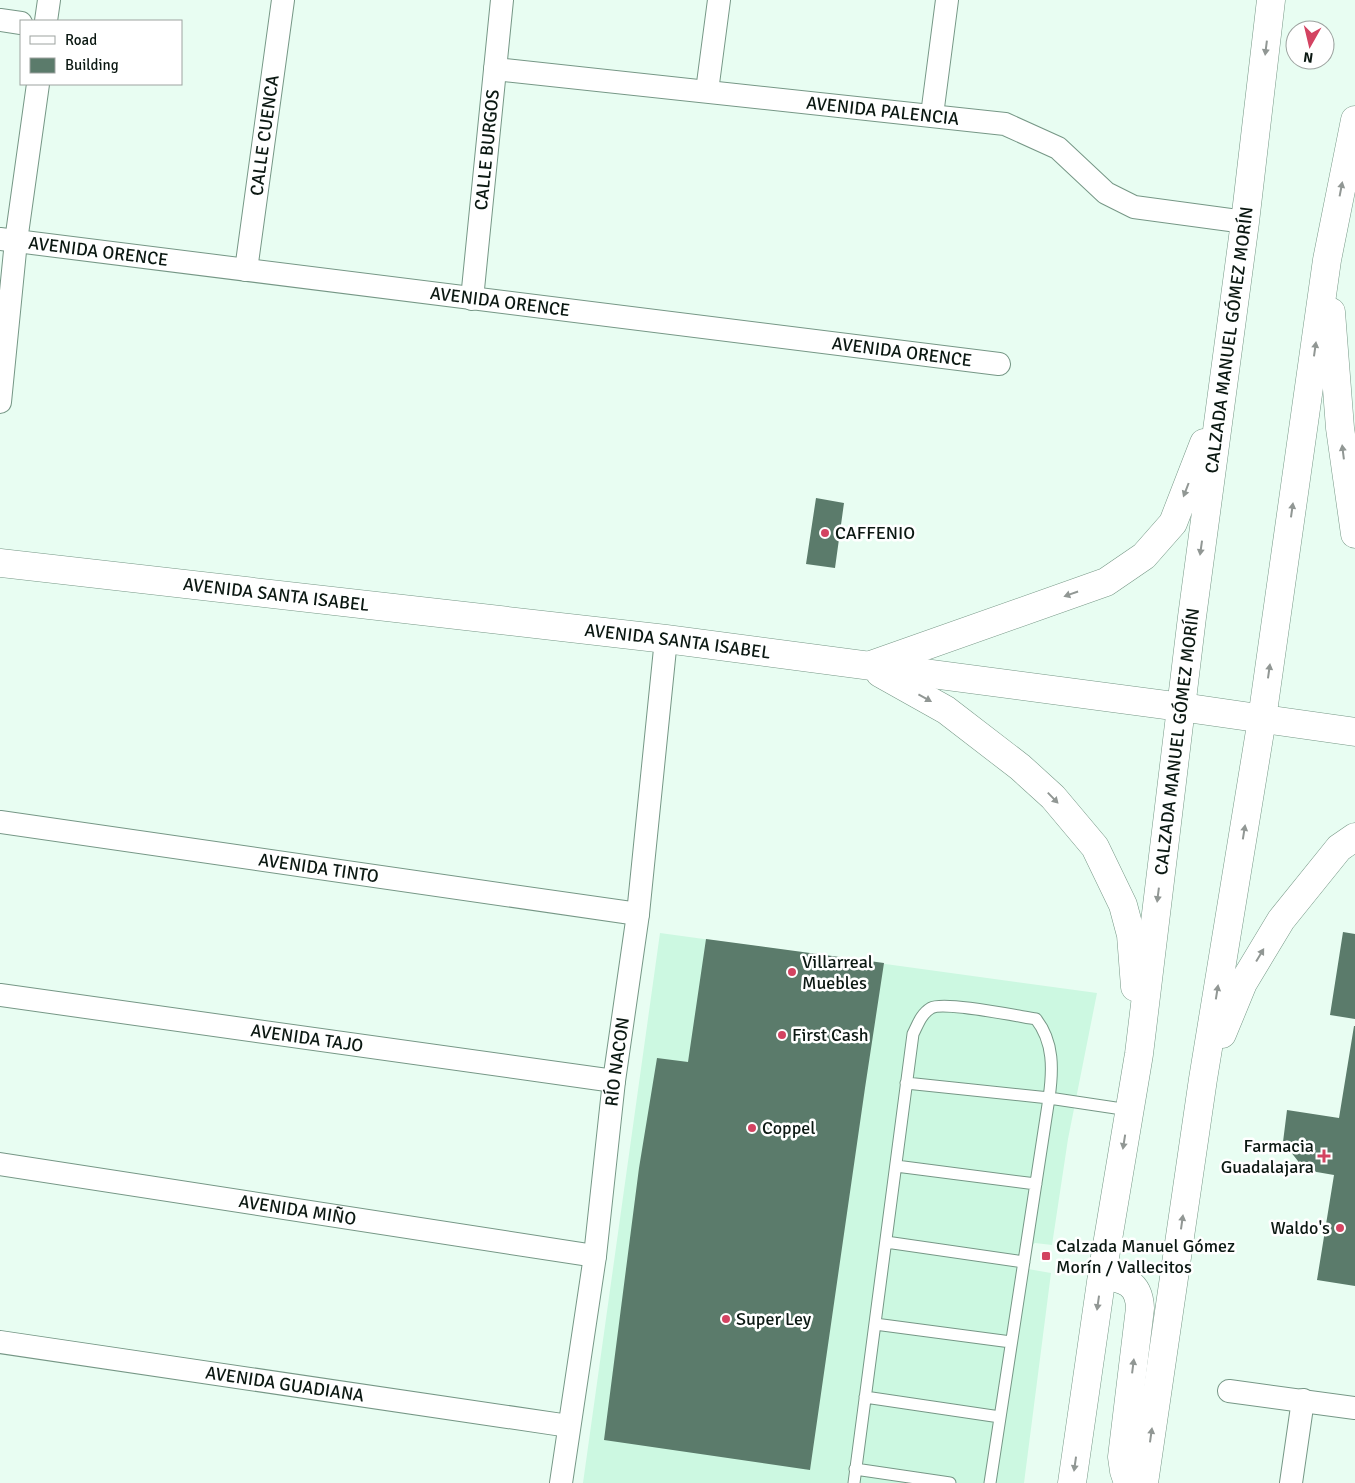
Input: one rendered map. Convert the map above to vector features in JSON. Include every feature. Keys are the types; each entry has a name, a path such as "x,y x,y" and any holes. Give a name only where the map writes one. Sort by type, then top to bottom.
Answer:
{"main road":[{"name":"CALZADA MANUEL GÓMEZ MORÍN","path":"1072,1483 1102,1275 1139,1054 1181,707 1245,222 1271,0"},
{"path":"1144,1483 1203,1079 1262,719 1327,260 1355,120"},
{"path":"1327,260 1340,428 1354,530"},
{"path":"868,666 1106,582 1144,556 1173,524 1198,459 1224,378"},
{"name":"AVENIDA SANTA ISABEL","path":"0,563 666,639 1181,707 1355,732"},
{"path":"868,666 946,710 982,738 1053,797 1095,847 1123,905 1131,935 1139,1054"},
{"path":"1203,1079 1243,983 1281,920 1338,848 1355,837"},
{"path":"1102,1275 1123,1279 1130,1283 1140,1299 1122,1457 1128,1483"}],"street":[{"path":"46,20 49,0"},
{"name":"CALLE CUENCA","path":"246,270 283,0"},
{"name":"CALLE BURGOS","path":"472,299 502,0"},
{"path":"707,92 719,0"},
{"path":"932,115 946,0"},
{"path":"0,20 20,23"},
{"name":"AVENIDA PALENCIA","path":"495,69 1005,124 1058,148 1106,193 1134,207 1245,222"},
{"path":"0,402 8,240 38,85"},
{"name":"AVENIDA ORENCE","path":"8,240 999,364"},
{"name":"RÍO NACON","path":"561,1483 595,1256 614,1081 638,914 666,639"},
{"name":"AVENIDA TINTO","path":"0,822 638,914"},
{"name":"AVENIDA TAJO","path":"0,995 614,1081"},
{"name":"AVENIDA MIÑO","path":"0,1164 595,1256"},
{"name":"AVENIDA GUADIANA","path":"0,1342 569,1426"},
{"path":"1229,1392 1355,1408"},
{"path":"1291,1483 1303,1400"}],"lane":[{"path":"854,1483 913,1034 922,1015 932,1007 950,1006 1036,1018 1045,1030 1050,1054 1052,1078 990,1483"},
{"path":"906,1083 1049,1098 1129,1110"},
{"path":"896,1166 1036,1184"},
{"path":"886,1242 1024,1262"},
{"path":"875,1324 1011,1342"},
{"path":"865,1397 1000,1417"},
{"path":"856,1469 950,1483"}],"shaded area":[{"path":"660,933 1097,993 1068,1139 1052,1245 1035,1243 1028,1248 1028,1269 1051,1273 1024,1483 583,1483"}],"building":[{"name":"CAFFENIO","path":"816,498 844,503 835,568 806,564"},
{"path":"1343,932 1355,934 1355,1019 1330,1015"},
{"path":"706,939 884,963 810,1470 604,1440 639,1168 657,1058 688,1062"},
{"path":"1354,1026 1355,1286 1317,1280 1334,1175 1305,1170 1283,1142 1287,1110 1339,1118"}],"place":[{"name":"CAFFENIO","path":"825,533"},
{"name":"Villarreal Muebles","path":"792,972"},
{"name":"First Cash","path":"782,1035"},
{"name":"Coppel","path":"752,1128"},
{"name":"Farmacia Guadalajara","path":"1324,1156"},
{"name":"Waldo's","path":"1340,1228"},
{"name":"Calzada Manuel Gómez Morín / Vallecitos","path":"1046,1256"},
{"name":"Super Ley","path":"726,1319"}]}
